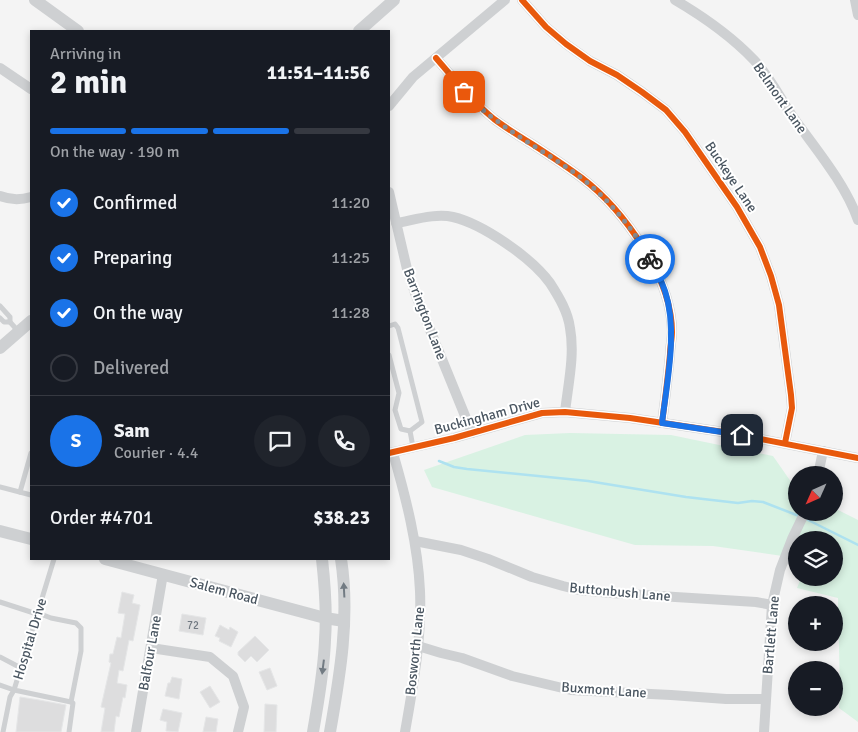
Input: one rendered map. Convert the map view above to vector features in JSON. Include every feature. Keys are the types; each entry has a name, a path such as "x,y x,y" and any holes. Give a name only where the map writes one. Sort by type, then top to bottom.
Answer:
{"street":[{"path":"35,0 77,30"},
{"path":"360,30 394,0"},
{"path":"390,105 413,77 505,0"},
{"name":"Buckeye Lane","path":"522,0 546,27 566,44 617,75 666,110 685,132 745,220 760,247 780,305 792,408 785,443"},
{"name":"Belmont Lane","path":"675,0 719,30 756,62 836,178 858,220"},
{"path":"855,0 858,15"},
{"path":"436,58 464,92 495,120 546,153 594,188 632,230 648,254 665,291 672,331 662,423"},
{"path":"0,68 30,88"},
{"path":"0,196 14,199 30,197"},
{"name":"Barrington Lane","path":"390,196 407,269 417,299 472,432"},
{"path":"396,223 442,216 453,217 473,224 510,247 543,275 562,303 570,327 572,340 565,412"},
{"path":"0,348 30,322"},
{"name":"Buckingham Drive","path":"391,453 542,413 565,412 630,418 754,437 858,458"},
{"path":"820,466 823,451"},
{"name":"Bosworth Lane","path":"391,453 415,542 420,590 418,646 405,732"},
{"name":"Bartlett Lane","path":"764,732 772,605 783,562 800,521"},
{"path":"0,531 30,539"},
{"name":"Buttonbush Lane","path":"415,542 461,550 532,577 579,590 756,602 772,605"},
{"name":"Salem Road","path":"109,560 325,618 344,621"},
{"path":"313,732 326,638 326,599 322,560"},
{"path":"330,732 341,669 344,621 341,560"},
{"name":"Balfour Lane","path":"136,732 163,574"},
{"name":"Buxmont Lane","path":"418,646 462,658 512,676 571,690 726,699 766,699"},
{"path":"151,648 210,657 233,676 244,707 238,732"}],"lane":[{"path":"0,306 10,317 10,322 19,332"},
{"path":"0,318 4,322 10,322"},
{"path":"390,326 396,324 398,328 422,422 410,431 400,429 395,410 399,392 390,359"},
{"path":"410,431 413,448"},
{"path":"20,492 30,456"},
{"path":"0,487 30,495"},
{"name":"Hospital Drive","path":"54,560 14,690 72,702"},
{"path":"0,602 51,618 76,623 81,628 81,651 68,732"},
{"path":"0,657 21,668"},
{"path":"0,685 14,690 10,697 3,732"},
{"path":"0,712 6,714"}],"green space":[{"path":"570,433 671,435 773,456 788,478 788,521 843,521 843,512 858,520 858,722 843,711 843,661 839,661 839,651 843,651 843,596 830,596 797,588 798,586 843,586 843,531 788,531 788,557 713,546 635,545 432,487 424,470 525,435"}],"building":[{"path":"122,592 134,595 132,603 140,605 133,641 129,640 123,671 119,670 117,683 127,685 125,698 123,697 119,717 116,716 114,732 101,732 105,708 101,707 111,663 109,662 110,654 113,654 117,637 121,638 125,614 118,613"},
{"path":"182,614 206,618 203,635 179,631"},
{"path":"220,625 229,630 230,627 238,632 231,647 219,641 220,638 215,636"},
{"path":"255,636 269,650 257,662 251,656 245,662 238,655 238,652"},
{"path":"270,668 277,686 267,690 259,672"},
{"path":"172,677 182,679 179,699 165,696 168,683 170,683"},
{"path":"210,686 220,702 210,708 200,692"},
{"path":"20,697 66,705 61,732 16,732"},
{"path":"265,704 277,705 276,732 264,732"},
{"path":"163,709 182,713 178,732 166,731 167,722 160,720"},
{"path":"206,717 218,719 216,732 203,732"}],"waterway":[{"path":"439,461 454,467 467,469 588,481 686,497 738,503 763,502 788,512"},
{"path":"810,521 858,545"}],"cycle path":[{"path":"522,0 546,27 566,44 590,61 617,75 666,110 685,132 737,207 760,247 779,305 792,408 785,443"},
{"path":"436,58 456,82 494,119 570,169 598,192 614,208 643,247 655,268 670,311 672,335 662,423"},
{"path":"390,453 454,438 542,413 565,412 630,418 730,433 858,458"}],"way so far":[{"path":"464,92 495,120 546,153 594,188 632,230 650,259"}],"route":[{"path":"650,259 665,291 672,331 662,423 742,435"}]}
